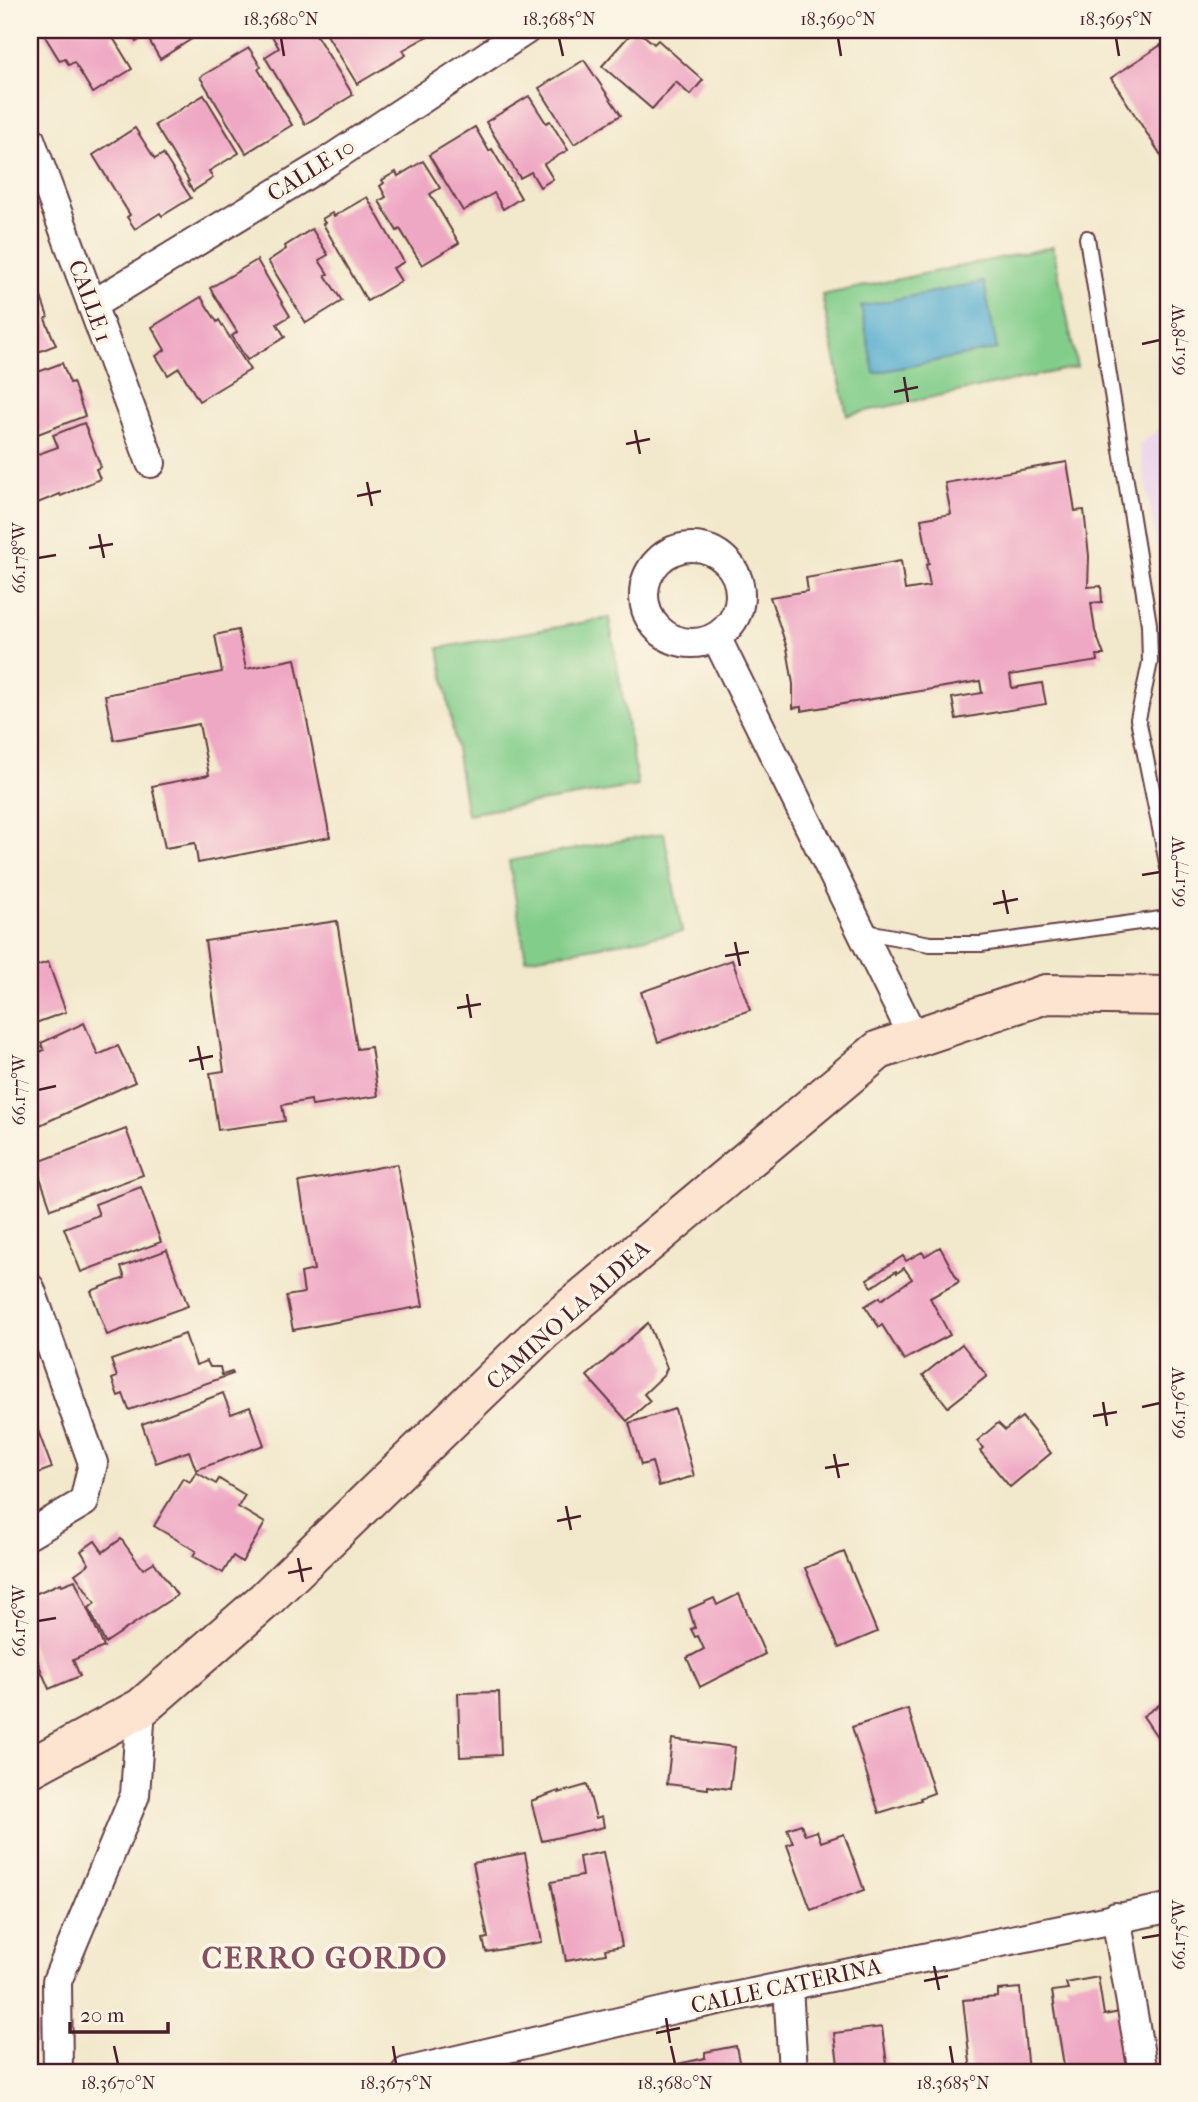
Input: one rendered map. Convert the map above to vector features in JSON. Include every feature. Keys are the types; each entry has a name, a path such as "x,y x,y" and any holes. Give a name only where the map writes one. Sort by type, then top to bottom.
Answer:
{"street":[{"name":"CALLE 10","path":"92,305 319,167 526,30"},
{"name":"CALLE 1","path":"30,139 151,463"},
{"path":"716,637 914,1038"},
{"name":"CAMINO LA ALDEA","path":"30,1768 141,1708 265,1600 543,1331 879,1050 1046,994 1168,996"},
{"path":"30,1288 93,1463 85,1502 30,1534"},
{"path":"58,2072 57,1981 135,1795 141,1708"},
{"name":"CALLE CATERINA","path":"406,2072 674,2009 1168,1908"},
{"path":"1115,1917 1143,2072"},
{"path":"788,1986 793,2072"}],"lane":[{"path":"1087,238 1149,624 1150,662 1138,719 1168,868"},
{"path":"861,931 930,944 981,944 1168,918"}],"shaded area":[{"path":"1168,423 1168,611 1139,444"}],"green space":[{"path":"1053,247 1077,367 847,415 822,295"},
{"path":"609,618 638,786 467,814 439,648"},
{"path":"664,833 682,932 526,959 509,861"}],"water":[{"path":"984,282 997,349 874,373 861,306"}],"building":[{"path":"41,30 121,30 112,36 132,69 93,93 74,62 69,65 65,59 60,61"},
{"path":"128,30 195,30 198,35 160,59 146,35 136,42"},
{"path":"270,30 313,30 353,95 305,124 265,57 279,48"},
{"path":"324,30 446,30 436,36 435,32 403,50 406,55 357,84"},
{"path":"634,30 654,44 658,40 703,80 690,95 676,82 652,109 602,66"},
{"path":"1161,45 1168,57 1168,166 1111,78"},
{"path":"249,48 261,67 258,69 292,125 246,153 200,77"},
{"path":"584,60 621,115 574,144 539,88"},
{"path":"204,95 239,153 209,171 213,178 193,191 155,125"},
{"path":"529,96 546,123 550,121 568,150 544,164 553,179 540,187 531,172 520,178 486,122"},
{"path":"475,127 489,151 492,149 521,198 503,209 494,193 463,211 429,155"},
{"path":"135,128 155,159 163,154 191,198 135,229 127,217 130,215 93,155"},
{"path":"423,161 440,188 430,194 459,243 422,265 379,201 386,197 380,186 384,183 382,180 396,172 398,176"},
{"path":"367,197 404,262 393,268 401,281 367,301 322,219 332,213 334,216"},
{"path":"312,229 328,255 319,260 328,274 325,275 342,301 306,323 268,261 286,249 285,246"},
{"path":"257,260 290,316 277,324 285,337 247,360 232,336 237,332 210,288"},
{"path":"41,297 48,317 45,319 56,345 30,355 30,301"},
{"path":"201,297 217,322 219,320 250,370 199,401 179,368 168,375 156,356 165,350 152,327"},
{"path":"62,363 70,383 73,382 85,416 30,437 30,375"},
{"path":"84,423 101,467 96,469 100,479 30,506 30,457 58,447 53,435"},
{"path":"1067,462 1075,511 1084,510 1089,556 1088,587 1101,586 1102,602 1091,603 1095,631 1104,655 1097,655 1098,661 1010,675 1012,688 1042,683 1046,704 956,719 952,698 982,693 980,681 801,711 801,707 793,708 793,684 787,648 770,597 808,591 806,578 901,561 905,590 930,586 921,519 951,514 945,483"},
{"path":"238,630 246,669 295,659 330,837 198,863 195,843 165,848 152,786 209,775 199,724 114,740 105,695 222,672 215,635"},
{"path":"337,921 357,1049 371,1047 378,1096 312,1106 311,1100 282,1105 285,1121 218,1130 210,1073 224,1071 205,941"},
{"path":"732,960 750,1010 658,1042 641,992"},
{"path":"48,962 66,1012 30,1025 30,968"},
{"path":"84,1023 98,1055 118,1046 135,1082 31,1129 30,1057 44,1050 41,1043"},
{"path":"126,1129 143,1175 51,1209 35,1163"},
{"path":"397,1164 423,1306 293,1330 286,1296 304,1293 301,1273 314,1270 299,1182"},
{"path":"141,1187 161,1242 81,1272 64,1228 99,1215 95,1204"},
{"path":"940,1247 959,1282 930,1298 950,1335 904,1360 882,1325 879,1327 865,1306 880,1297 881,1300 912,1279 904,1268 872,1287 867,1279 903,1256 906,1261 922,1252 925,1256"},
{"path":"167,1250 188,1306 107,1335 91,1291 125,1278 121,1267"},
{"path":"648,1323 667,1368 664,1375 644,1394 650,1401 627,1421 587,1376"},
{"path":"185,1334 196,1365 207,1361 210,1367 220,1367 222,1375 233,1374 129,1410 123,1394 118,1396 112,1379 117,1377 111,1360"},
{"path":"962,1344 987,1376 948,1407 923,1375"},
{"path":"223,1393 231,1414 250,1407 264,1445 196,1470 189,1451 156,1463 142,1424"},
{"path":"675,1409 694,1476 659,1486 652,1462 641,1465 629,1423"},
{"path":"32,1415 52,1468 30,1476 30,1416"},
{"path":"1022,1417 1051,1453 1010,1487 980,1451 983,1448 977,1441 998,1423 1005,1430"},
{"path":"196,1472 216,1484 219,1479 245,1495 238,1507 265,1523 242,1562 233,1556 223,1573 193,1556 196,1551 154,1526 183,1478 190,1482"},
{"path":"121,1539 143,1569 154,1562 177,1595 105,1643 89,1608 95,1603 75,1574 89,1564 81,1551 95,1541 103,1552"},
{"path":"844,1552 877,1632 839,1648 805,1568"},
{"path":"75,1580 104,1647 73,1660 80,1676 49,1689 30,1644 30,1596"},
{"path":"739,1594 765,1654 700,1687 687,1658 704,1649 691,1629 695,1628 689,1609 714,1598 717,1605"},
{"path":"30,1650 40,1674 30,1679"},
{"path":"499,1692 501,1755 460,1757 458,1693"},
{"path":"1168,1699 1168,1753 1143,1716"},
{"path":"908,1709 934,1793 920,1798 921,1800 879,1813 852,1727"},
{"path":"672,1739 735,1747 730,1789 667,1784"},
{"path":"587,1785 596,1818 602,1816 604,1827 542,1841 531,1801"},
{"path":"801,1824 805,1835 817,1831 821,1842 844,1834 864,1890 811,1910 787,1845 793,1843 787,1829"},
{"path":"603,1852 622,1946 605,1949 606,1954 566,1961 551,1882 582,1876 579,1857"},
{"path":"525,1853 542,1942 486,1952 483,1939 488,1938 473,1863"},
{"path":"30,1975 39,2038 30,2040"},
{"path":"1098,1977 1104,2015 1125,2011 1134,2072 1065,2072 1052,1991 1068,1989 1066,1983"},
{"path":"1020,1988 1028,2072 971,2072 963,2000 998,1997 998,1990"},
{"path":"882,2027 888,2072 839,2072 834,2033"},
{"path":"736,2046 741,2072 680,2072 678,2064 705,2058 705,2052"}],"district":[{"name":"CERRO GORDO","path":"325,1958"}]}
